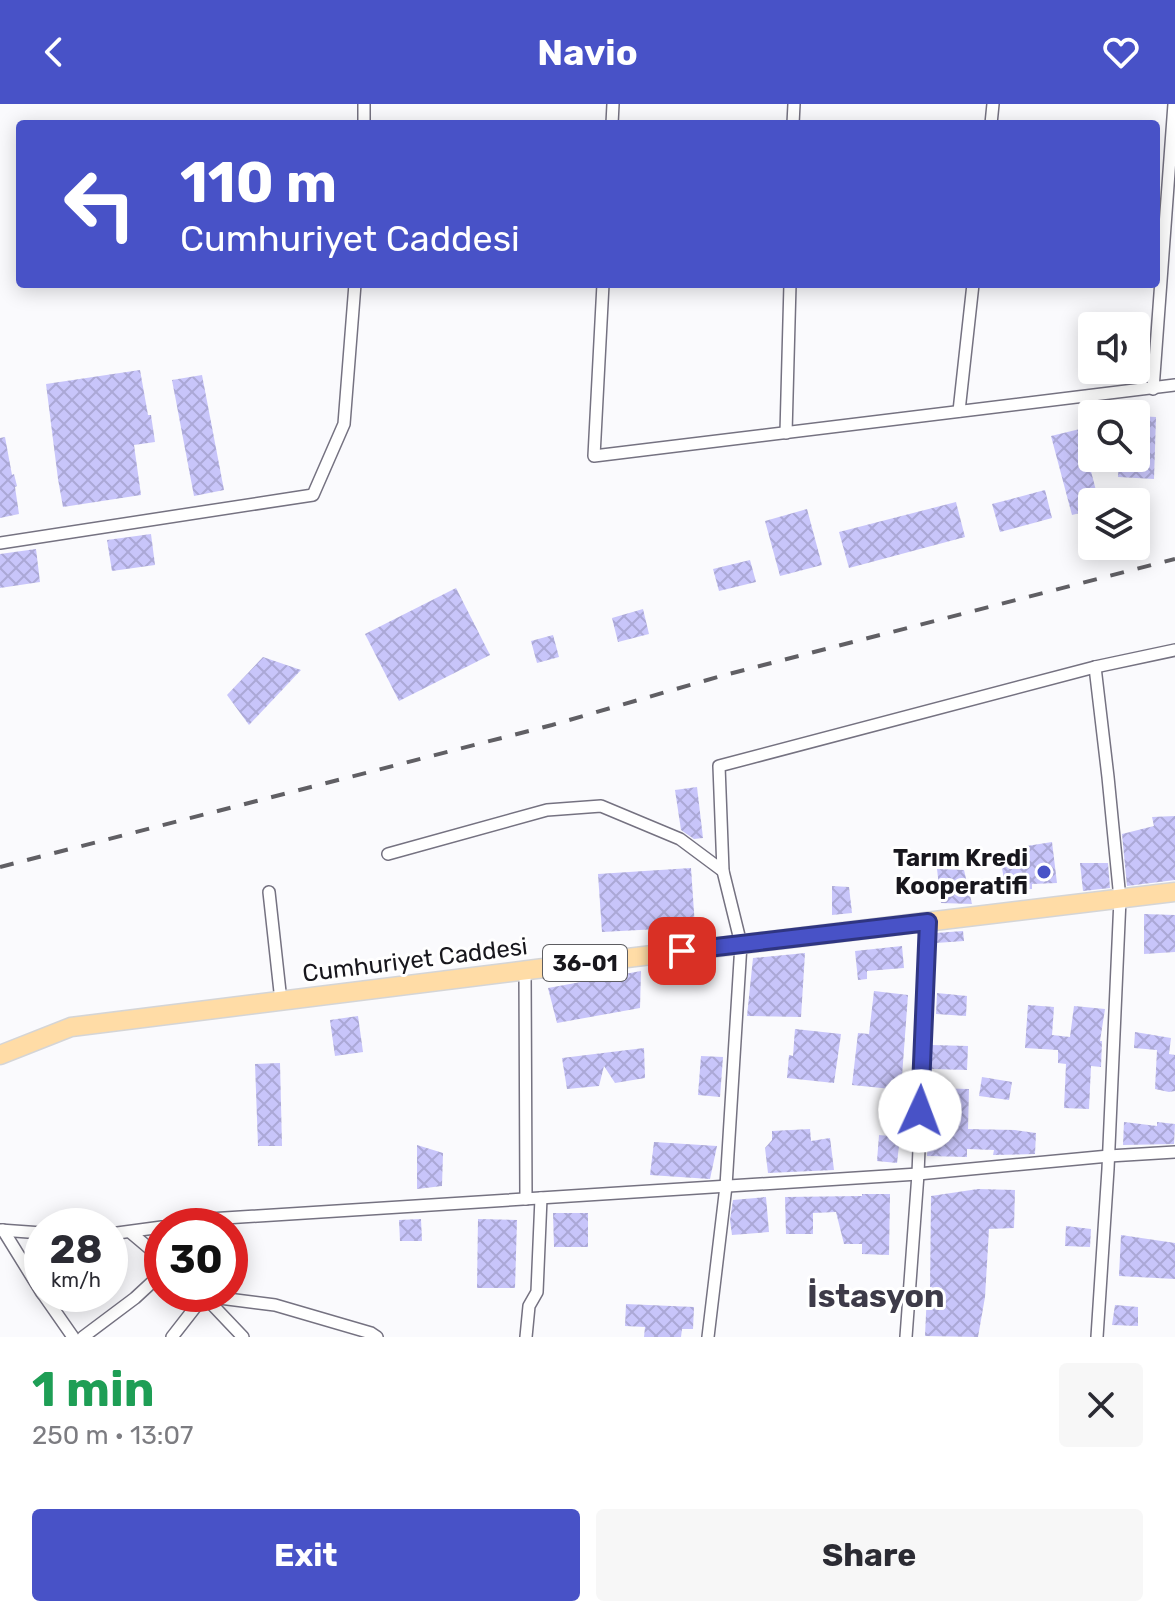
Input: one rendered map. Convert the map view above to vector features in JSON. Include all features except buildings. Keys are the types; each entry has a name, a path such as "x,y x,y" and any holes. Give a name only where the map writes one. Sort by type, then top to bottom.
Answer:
{"main road":[{"name":"Cumhuriyet Caddesi","path":"1,1053 71,1027 1175,892"}],"street":[{"path":"1153,389 1174,104"},
{"path":"0,543 313,495 344,424 355,288"},
{"path":"603,288 594,456 1175,385"},
{"path":"786,433 790,288"},
{"path":"959,411 973,288"},
{"path":"708,1337 726,1186 741,944 723,871 719,766 1095,667 1175,650"},
{"path":"1095,667 1120,899 1109,1156 1097,1337"},
{"path":"388,854 547,810 601,806 680,839 723,871"},
{"path":"269,892 281,1001"},
{"path":"906,1337 918,1174 928,922"},
{"path":"525,970 526,1199"},
{"path":"248,1217 918,1174 1175,1152"},
{"path":"526,1337 529,1306 537,1292 541,1198"},
{"path":"2,1230 24,1232"},
{"path":"2,1230 24,1265"},
{"path":"130,1232 144,1230"},
{"path":"130,1232 144,1244"},
{"path":"83,1337 144,1290"},
{"path":"248,1301 275,1305 377,1337"},
{"path":"55,1312 73,1337"},
{"path":"172,1337 190,1312"},
{"path":"219,1312 243,1337"}],"railway":[{"path":"0,867 552,725 721,676 1175,559"}],"place":[{"name":"Tarım Kredi Kooperatifi","path":"1044,872"}],"district":[{"name":"İstasyon","path":"876,1296"}],"route":[{"path":"682,951 928,922 920,1111"}]}
